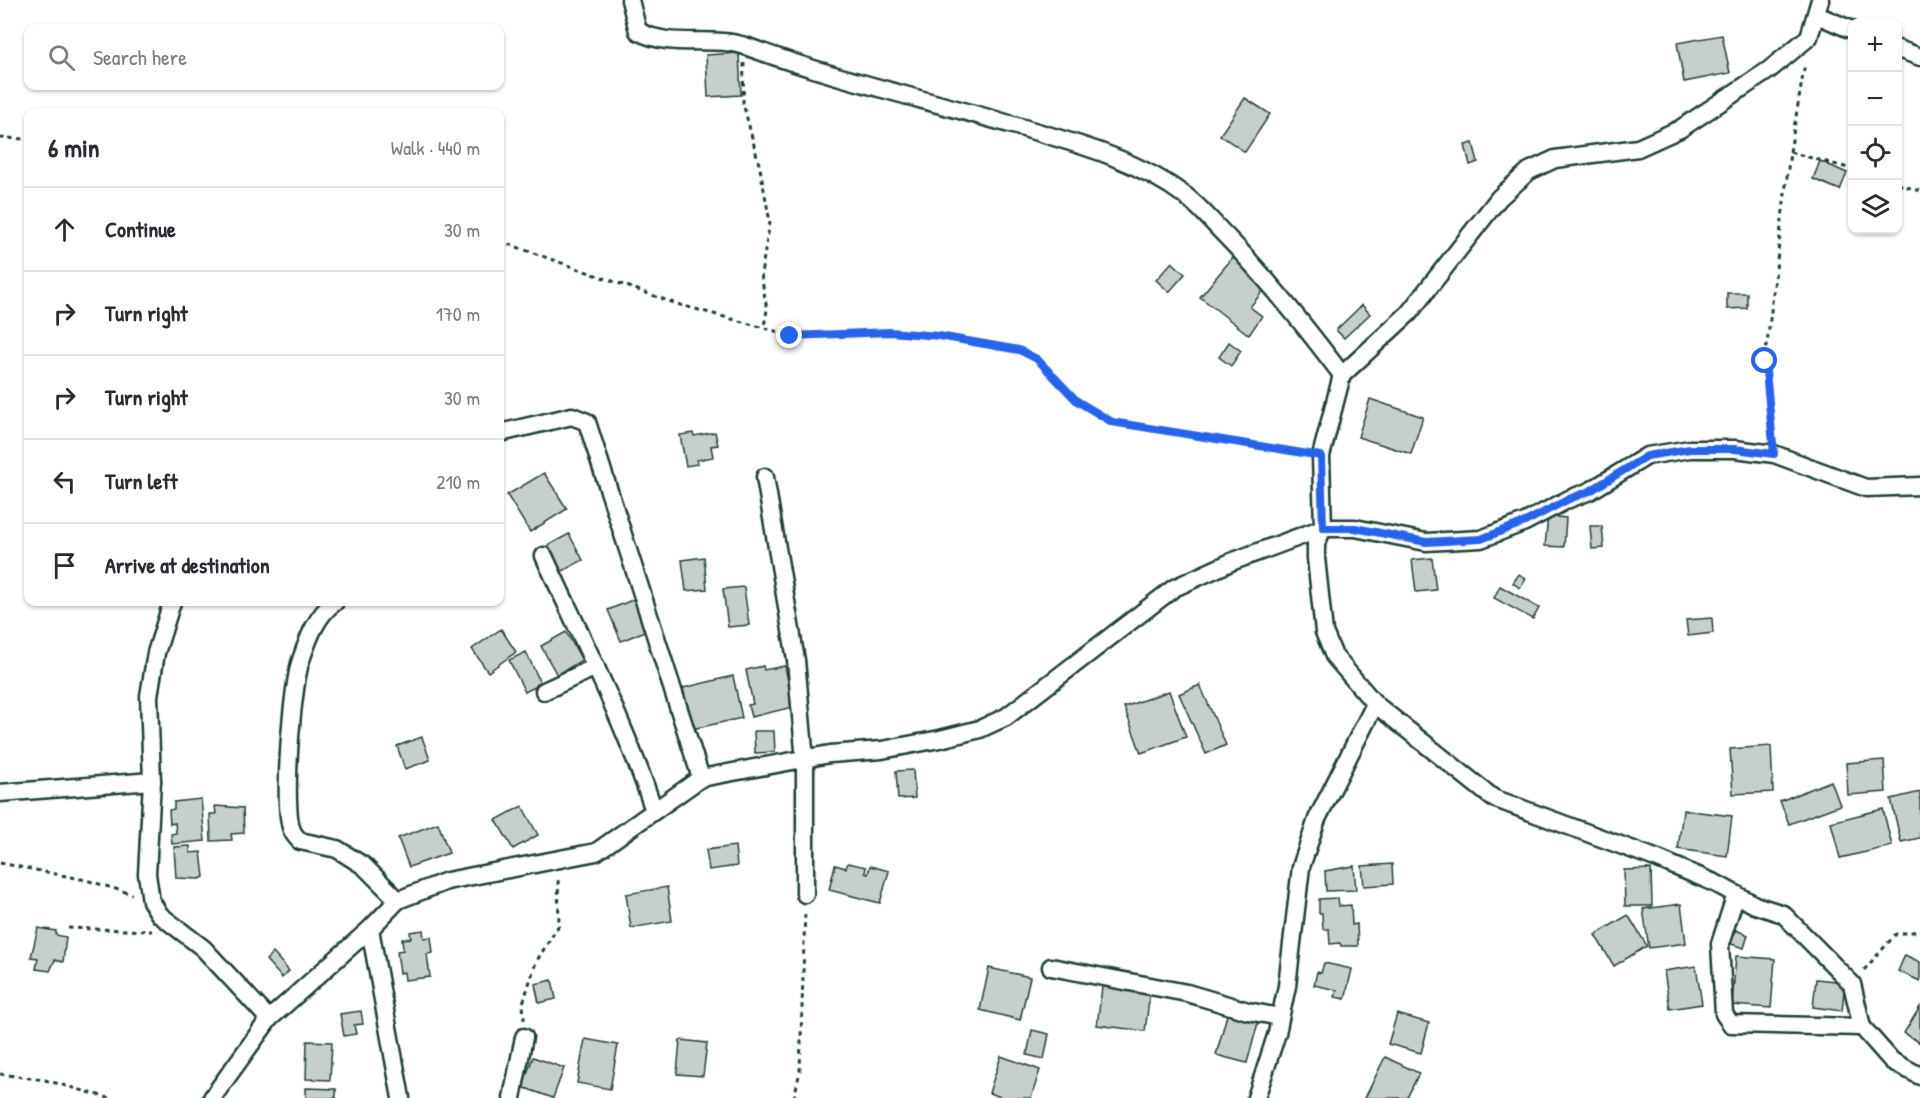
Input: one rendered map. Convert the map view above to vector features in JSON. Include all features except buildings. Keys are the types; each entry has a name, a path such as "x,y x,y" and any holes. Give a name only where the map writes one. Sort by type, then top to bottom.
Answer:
{"street":[{"path":"630,0 638,31 650,38 666,42 714,41 745,46 851,82 1088,145 1147,171 1189,198 1240,251 1283,297 1342,375"},
{"path":"1848,27 1817,5 1809,37 1769,70 1680,129 1638,148 1555,159 1529,171 1499,198 1409,313 1342,375 1321,456 1323,528 1316,544 1316,558 1324,632 1334,656 1375,704 1493,798 1658,860 1736,894 1755,905 1783,914 1852,984 1862,1027 1892,1061 1920,1076"},
{"path":"1902,50 1920,57"},
{"path":"504,432 572,416 587,422 701,778"},
{"path":"212,1098 269,1019 370,929 398,900 447,881 596,852 701,778 805,761 830,754 882,750 980,729 1006,717 1174,588 1231,562 1323,528 1355,528 1426,542 1481,539 1525,522 1569,499 1590,491 1647,456 1690,449 1735,449 1774,454 1866,488 1920,486"},
{"path":"765,477 796,660 805,761 806,894"},
{"path":"544,556 603,678 654,811"},
{"path":"171,606 156,653 149,696 148,741 152,781 147,874 151,902 160,915 203,948 269,1019"},
{"path":"330,606 320,615 300,660 294,692 288,757 291,829 300,841 337,849 364,866 398,900"},
{"path":"544,691 596,667"},
{"path":"1256,1098 1280,1017 1292,952 1301,867 1317,819 1375,704"},
{"path":"0,793 152,781"},
{"path":"1736,894 1720,944 1724,1014 1731,1024 1862,1027"},
{"path":"370,929 401,1098"},
{"path":"1052,967 1187,993 1248,1011 1280,1017"},
{"path":"512,1098 524,1037"}],"path":[{"path":"1774,454 1765,361 1790,152 1809,37"},
{"path":"745,46 743,104 760,168 770,222 761,274 766,310 764,326"},
{"path":"0,138 24,139"},
{"path":"1790,152 1848,168"},
{"path":"1902,185 1920,191"},
{"path":"504,242 677,304 764,326 790,336 890,332 939,336 1019,350 1037,359 1077,401 1112,422 1321,456"},
{"path":"524,1037 523,1004 536,962 559,925 557,860"},
{"path":"0,863 86,880 151,902"},
{"path":"794,1098 800,1071 806,894"},
{"path":"68,927 153,931"},
{"path":"1852,984 1896,934 1920,931"},
{"path":"0,1074 45,1080 109,1098"}],"route":[{"path":"790,336 890,332 978,341 1019,350 1037,359 1077,401 1112,422 1321,456 1323,528 1355,528 1426,542 1481,539 1501,533 1590,491 1647,456 1690,449 1735,449 1774,454 1765,361"}]}
